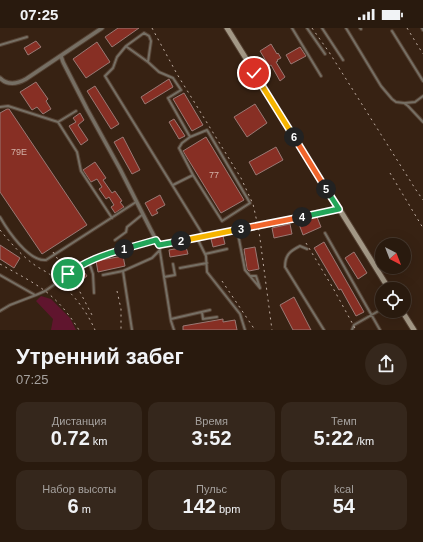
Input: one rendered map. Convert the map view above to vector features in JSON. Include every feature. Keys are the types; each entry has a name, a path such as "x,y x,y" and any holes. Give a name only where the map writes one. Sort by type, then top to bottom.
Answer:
{"main road":[{"path":"226,28 385,282"},
{"path":"406,318 414,330"}],"street":[{"path":"0,78 7,83 19,83 102,28"},
{"path":"61,56 159,245 339,209"}],"lane":[{"path":"292,28 321,76"},
{"path":"307,28 325,54"},
{"path":"322,28 342,60"},
{"path":"346,28 381,86 392,99 396,102 415,102 423,96"},
{"path":"392,31 423,81"},
{"path":"148,62 151,41 149,36 144,33 126,46 117,57 113,68 105,76 204,236"},
{"path":"0,45 27,37"},
{"path":"126,46 159,72 173,78 181,90 168,98 190,137"},
{"path":"404,103 423,122"},
{"path":"0,107 8,106 58,122 77,152 81,171 112,218"},
{"path":"58,122 76,111"},
{"path":"207,130 250,203 222,222 193,175 179,148 190,137 207,130"},
{"path":"173,185 193,175"},
{"path":"0,217 20,244 33,256 46,260 136,202"},
{"path":"115,240 126,232 127,227 143,214"},
{"path":"237,229 245,270 250,276 260,288 256,276 250,276"},
{"path":"325,232 380,330"},
{"path":"197,237 206,256 207,272 240,314 245,330"},
{"path":"0,311 10,305 36,295 58,282 74,269 97,257 156,240"},
{"path":"159,245 174,330"},
{"path":"307,249 300,246 293,250 285,259 285,267 324,330"},
{"path":"205,254 227,249"},
{"path":"103,275 123,271 152,258 160,250"},
{"path":"88,262 93,274 94,293"},
{"path":"180,268 206,263"},
{"path":"164,277 175,275 173,264"},
{"path":"123,271 132,330"},
{"path":"0,275 36,295"},
{"path":"171,319 210,310"},
{"path":"202,312 203,319 217,317"},
{"path":"352,330 354,325 375,313"}],"shaded area":[{"path":"41,296 51,299 70,318 76,330 51,330 53,319 36,301"}],"building":[{"path":"118,28 139,28 112,47 105,37"},
{"path":"36,41 41,47 28,55 24,48"},
{"path":"97,42 110,62 86,78 73,59"},
{"path":"271,44 281,58 276,62 285,77 280,81 271,65 269,66 260,51"},
{"path":"300,47 306,56 291,64 286,55"},
{"path":"169,79 173,87 145,104 141,97"},
{"path":"36,82 48,99 46,101 51,109 43,114 37,107 32,110 20,92"},
{"path":"95,86 119,124 111,129 87,91"},
{"path":"184,93 203,125 192,131 173,99"},
{"path":"255,104 267,123 247,137 234,117"},
{"path":"9,109 87,225 42,254 0,192 0,113"},
{"path":"80,113 84,120 78,125 88,140 81,145 69,126 76,122 73,118"},
{"path":"174,119 185,136 179,139 169,122"},
{"path":"123,137 140,170 132,174 114,142"},
{"path":"206,137 244,200 221,213 183,151"},
{"path":"276,147 283,160 256,175 249,162"},
{"path":"95,162 106,178 103,180 112,193 115,191 122,201 120,202 124,207 115,213 111,207 114,205 109,197 106,199 99,189 102,187 97,179 91,182 83,170"},
{"path":"160,195 165,205 156,210 158,213 152,216 145,203"},
{"path":"317,217 321,227 303,235 299,224"},
{"path":"290,224 292,234 274,238 272,228"},
{"path":"223,236 225,244 213,247 211,239"},
{"path":"324,242 364,312 356,316 341,289 339,290 314,248"},
{"path":"0,245 20,258 14,268 0,259"},
{"path":"186,247 188,254 170,257 169,250"},
{"path":"255,247 259,269 249,271 247,269 244,249"},
{"path":"354,252 367,273 358,279 345,258"},
{"path":"123,256 125,266 98,272 96,261"},
{"path":"82,269 87,276 79,282 74,275"},
{"path":"294,297 311,330 293,330 280,305"},
{"path":"223,319 223,322 235,320 237,330 183,330 183,326"}],"railway":[{"path":"152,28 177,74 241,178 253,204 259,231 272,330"},
{"path":"312,28 329,52 423,200"},
{"path":"407,28 423,54"},
{"path":"390,173 423,228"},
{"path":"0,230 23,256 48,273 75,298 95,330"},
{"path":"306,243 356,330"},
{"path":"53,252 80,292 92,315"},
{"path":"0,264 47,292 62,307 79,330"},
{"path":"222,281 255,330"},
{"path":"117,291 121,309 121,330"}],"route":[{"path":"68,274 74,269 97,257 156,240 159,245 166,244 339,209 254,73"}]}
